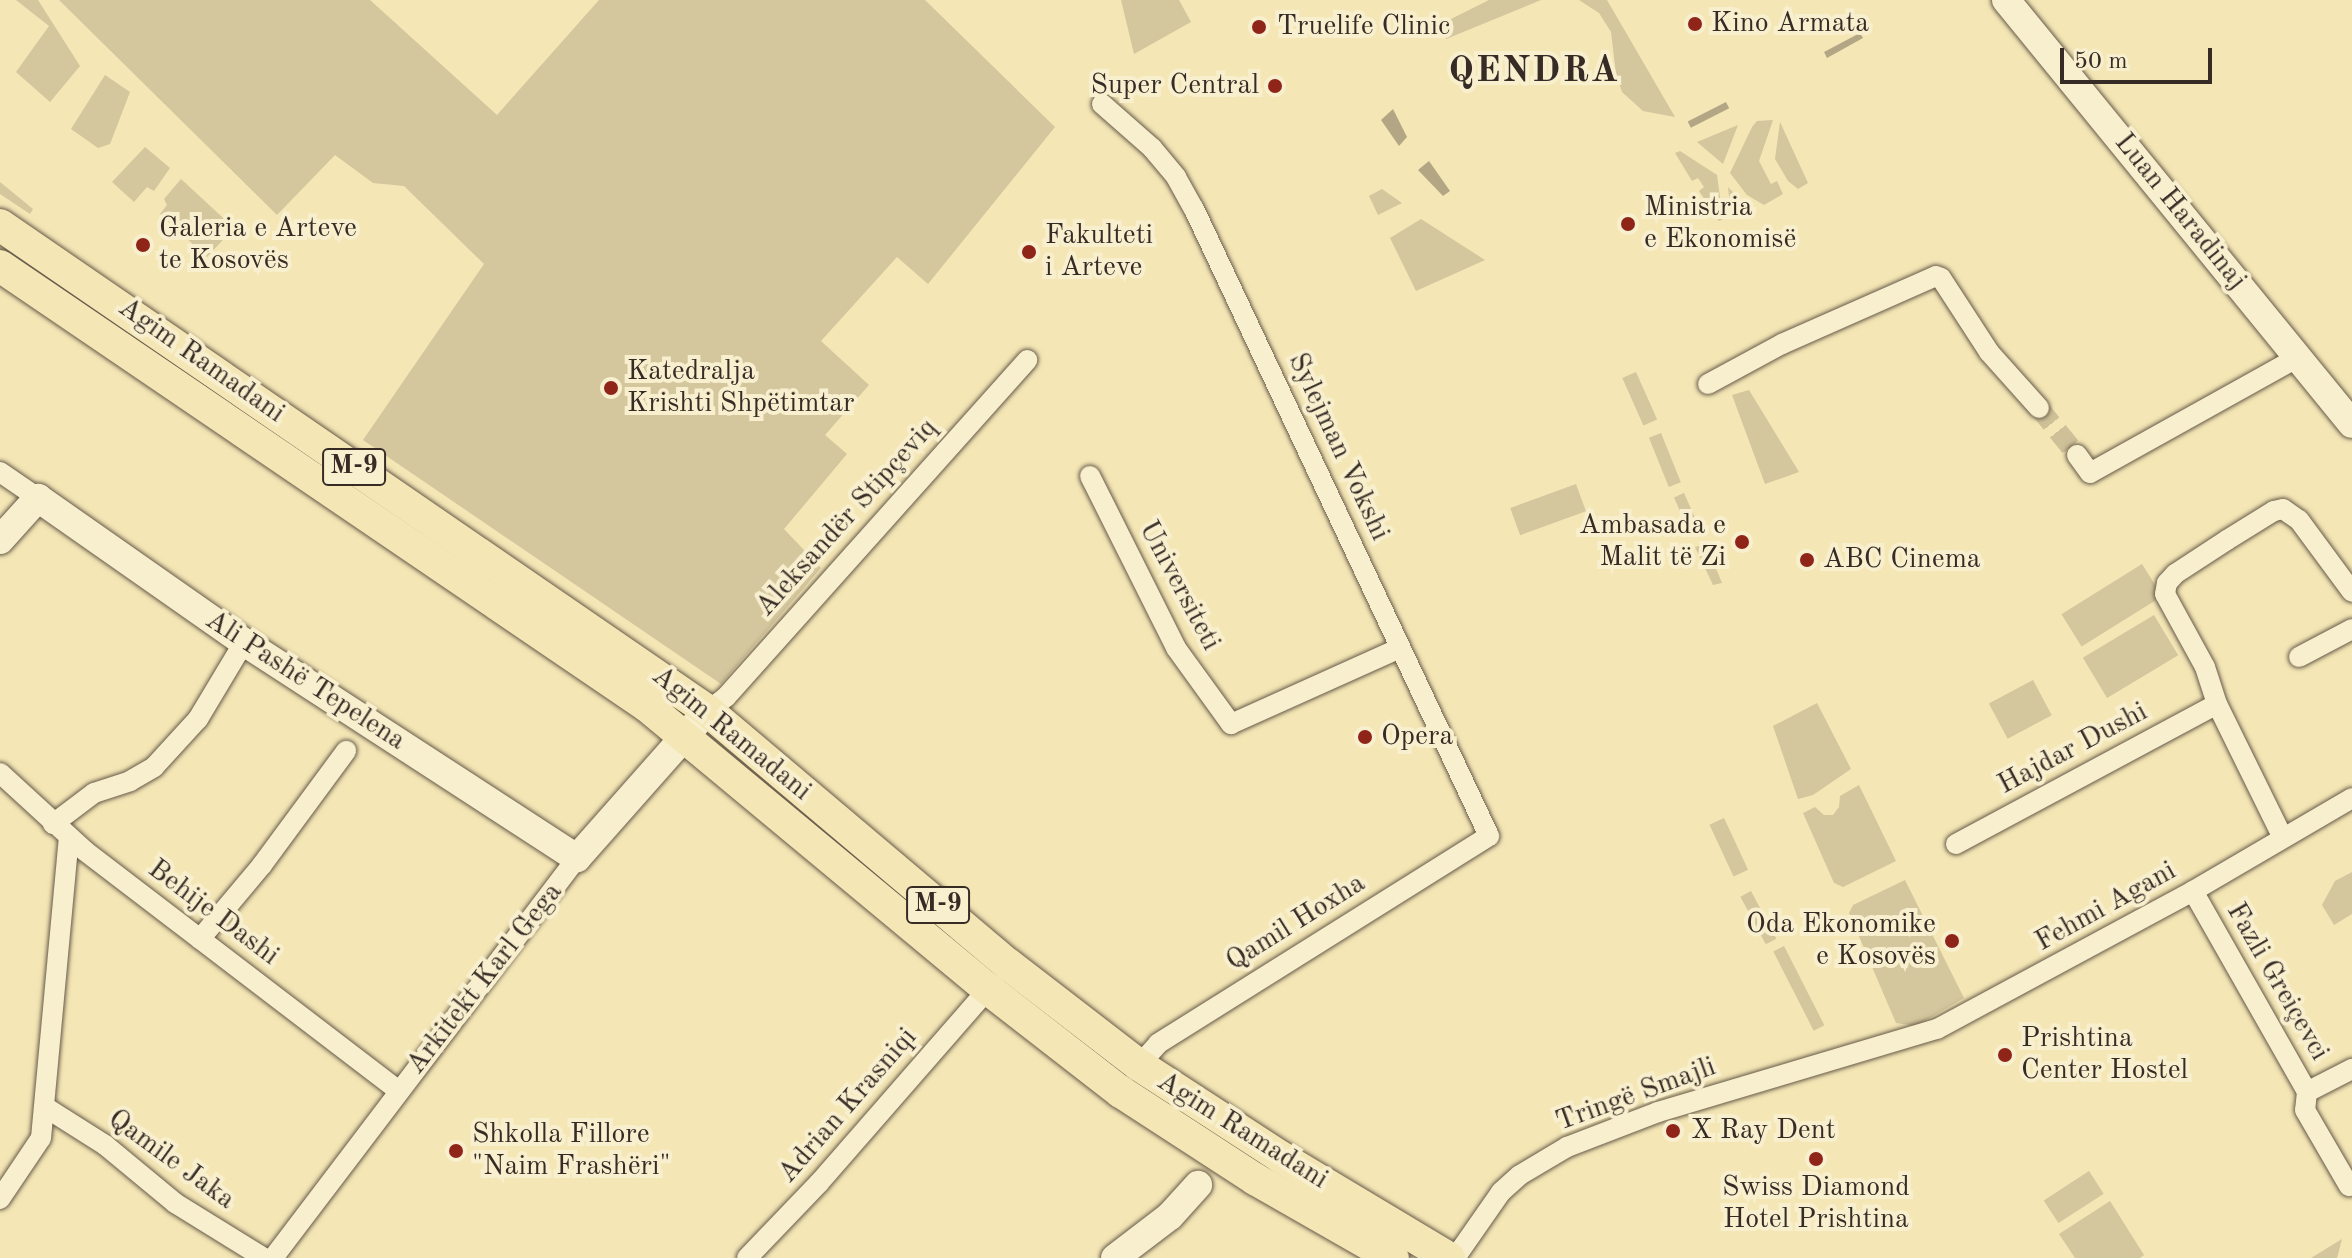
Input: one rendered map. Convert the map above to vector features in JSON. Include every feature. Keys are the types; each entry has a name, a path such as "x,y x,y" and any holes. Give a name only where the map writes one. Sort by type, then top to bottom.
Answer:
{"main road":[{"name":"Agim Ramadani","path":"0,225 708,711 1009,965 1139,1065 1282,1158 1449,1258"},
{"name":"Agim Ramadani","path":"0,266 685,735 988,989 1121,1092 1218,1155 1393,1258"}],"street":[{"name":"Luan Haradinaj","path":"2006,0 2352,424"},
{"name":"Sylejman Vokshi","path":"1102,104 1152,148 1176,177 1194,209 1489,836"},
{"path":"1708,384 1930,276 1941,278 1989,352 2039,408"},
{"path":"2077,455 2090,473 2298,357"},
{"name":"Aleksandër Stipçeviq","path":"708,711 726,697 1027,360"},
{"path":"0,472 38,498 0,540"},
{"name":"Universiteti","path":"1090,476 1176,648 1231,724 1400,648"},
{"name":"Ali Pashë Tepelena","path":"38,498 244,642 577,858"},
{"path":"2283,838 2217,704 2205,667 2168,603 2167,583 2175,574 2274,511 2283,509 2299,520 2352,592"},
{"path":"2299,657 2352,629"},
{"path":"0,1199 41,1138 61,831 94,793 130,781 154,767 198,719 244,642"},
{"name":"Hajdar Dushi","path":"1956,844 2217,704"},
{"name":"Arkitekt Karl Gega","path":"273,1258 577,858 708,711"},
{"path":"200,939 262,865 346,751"},
{"name":"Behije Dashi","path":"4,785 399,1091"},
{"name":"Fehmi Agani","path":"1877,1046 1937,1029 2193,891 2352,798"},
{"name":"Qamil Hoxha","path":"1139,1065 1158,1044 1489,836"},
{"name":"Fazli Greiçevci","path":"2193,891 2307,1092 2305,1110 2349,1186"},
{"name":"Adrian Krasniqi","path":"747,1258 819,1183 988,989"},
{"name":"Tringë Smajli","path":"1455,1258 1501,1192 1520,1175 1567,1147 1658,1112 1877,1046"},
{"path":"2307,1092 2352,1069"},
{"name":"Qamile Jaka","path":"45,1107 92,1136 175,1203 264,1258"},
{"path":"1115,1258 1170,1216 1198,1185"}],"shaded area":[{"path":"16,0 38,0 80,66 50,102 16,72 49,26"},
{"path":"59,0 370,0 497,115 599,0 925,0 1055,127 928,284 897,257 821,341 869,385 825,435 847,454 784,529 821,568 721,684 363,440 484,264 404,186 373,183 335,155 277,215"},
{"path":"1121,0 1179,0 1191,22 1134,54"},
{"path":"1489,0 1541,0 1446,39 1441,24"},
{"path":"1579,0 1607,0 1675,117 1643,111 1622,92 1616,74 1611,32 1599,13"},
{"path":"1860,33 1863,38 1827,58 1824,52"},
{"path":"105,75 130,92 110,144 98,148 71,129"},
{"path":"1726,102 1729,108 1691,128 1688,122"},
{"path":"1393,109 1407,137 1399,146 1381,120"},
{"path":"1773,120 1759,161 1771,184 1777,181 1783,194 1764,205 1747,195 1730,173 1752,127 1757,121"},
{"path":"1780,122 1808,183 1798,189 1788,181 1775,159"},
{"path":"1738,125 1723,164 1697,142"},
{"path":"145,147 170,168 154,191 147,187 134,202 112,182"},
{"path":"1680,151 1717,175 1723,219 1719,221 1699,191 1704,187 1698,178 1692,181 1675,153"},
{"path":"1429,161 1450,191 1443,196 1418,170"},
{"path":"181,179 234,228 207,257 160,214 167,205 164,199"},
{"path":"0,182 33,209 30,214 0,194"},
{"path":"1728,187 1751,210 1739,217 1731,213"},
{"path":"1382,189 1402,203 1378,215 1369,196"},
{"path":"1421,219 1485,260 1416,291 1390,238"},
{"path":"1636,372 1657,420 1643,426 1622,378"},
{"path":"1749,390 1799,472 1765,484 1732,395"},
{"path":"1661,433 1681,482 1669,487 1649,438"},
{"path":"1576,484 1586,511 1520,535 1510,508"},
{"path":"1684,493 1696,520 1686,525 1674,497"},
{"path":"1706,544 1722,583 1713,585 1695,547"},
{"path":"2142,564 2162,596 2082,647 2061,614"},
{"path":"2154,615 2178,655 2107,698 2083,658"},
{"path":"2033,680 2052,715 2008,739 1989,703"},
{"path":"1817,703 1851,769 1813,795 1798,799 1773,726"},
{"path":"1859,785 1896,861 1843,887 1834,883 1803,813 1815,807 1824,815 1833,815 1839,807 1840,796"},
{"path":"1724,818 1748,870 1734,876 1709,825"},
{"path":"2352,872 2352,914 2334,925 2322,905 2335,881"},
{"path":"1905,880 1964,998 1916,1026 1896,1023 1849,913 1853,905"},
{"path":"1751,891 1776,939 1766,944 1740,897"},
{"path":"1784,946 1824,1025 1814,1031 1773,951"},
{"path":"2089,1171 2104,1194 2058,1223 2044,1200"},
{"path":"2110,1201 2144,1255 2140,1258 2075,1258 2059,1234"},
{"path":"2342,1239 2337,1258 2311,1258"}],"tunnel":[{"path":"2039,408 2077,455"}],"place":[{"name":"Kino Armata","path":"1695,24"},
{"name":"Truelife Clinic","path":"1259,27"},
{"name":"Super Central","path":"1275,86"},
{"name":"Ministria e Ekonomisë","path":"1628,224"},
{"name":"Galeria e Arteve te Kosovës","path":"143,245"},
{"name":"Fakulteti i Arteve","path":"1029,252"},
{"name":"Katedralja Krishti Shpëtimtar","path":"611,388"},
{"name":"Ambasada e Malit të Zi","path":"1742,542"},
{"name":"ABC Cinema","path":"1807,560"},
{"name":"Opera","path":"1365,737"},
{"name":"Oda Ekonomike e Kosovës","path":"1952,941"},
{"name":"Prishtina Center Hostel","path":"2005,1055"},
{"name":"X Ray Dent","path":"1673,1131"},
{"name":"Shkolla Fillore \"Naim Frashëri\"","path":"456,1151"},
{"name":"Swiss Diamond Hotel Prishtina","path":"1816,1159"}],"district":[{"name":"QENDRA","path":"1534,73"}]}
